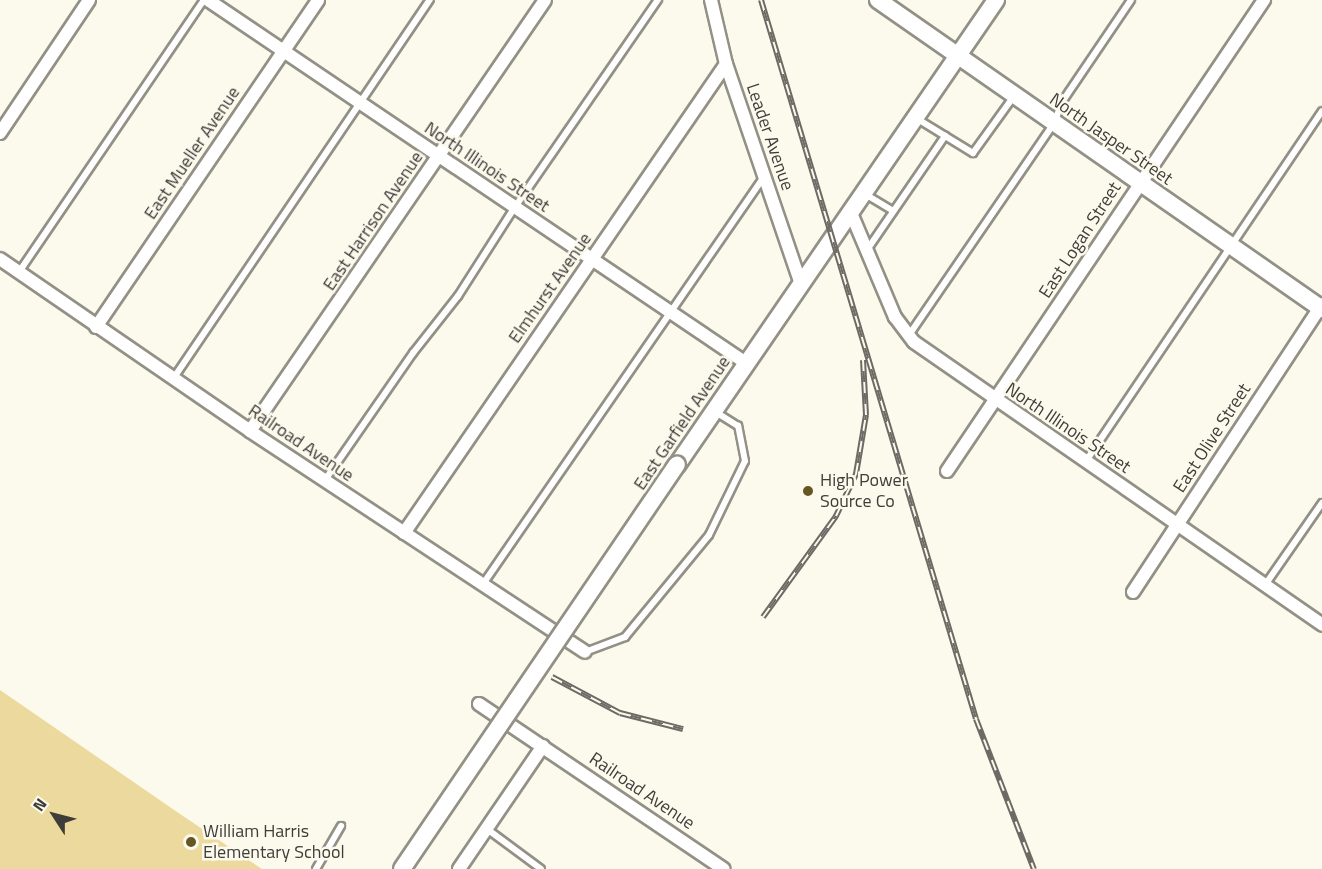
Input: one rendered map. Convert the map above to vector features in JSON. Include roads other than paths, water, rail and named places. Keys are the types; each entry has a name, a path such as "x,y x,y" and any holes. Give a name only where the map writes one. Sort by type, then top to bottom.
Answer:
{"street":[{"path":"0,133 90,0"},
{"name":"North Illinois Street","path":"206,0 746,363"},
{"name":"East Mueller Avenue","path":"96,327 318,0"},
{"name":"East Harrison Avenue","path":"250,431 545,0"},
{"name":"Leader Avenue","path":"711,0 726,64 801,284"},
{"name":"North Jasper Street","path":"878,0 1321,307"},
{"name":"East Garfield Avenue","path":"402,869 996,0"},
{"name":"East Logan Street","path":"947,471 1264,0"},
{"name":"Elmhurst Avenue","path":"404,533 726,64"},
{"name":"North Illinois Street","path":"851,213 869,247 896,317 909,335 996,401 1322,625"},
{"name":"Railroad Avenue","path":"0,259 250,431 585,652"},
{"name":"East Olive Street","path":"1133,592 1321,307"},
{"name":"Railroad Avenue","path":"479,704 724,869"},
{"path":"459,869 543,746"}],"lane":[{"path":"19,272 206,0"},
{"path":"173,379 430,0"},
{"path":"325,481 412,353 459,296 515,207 658,0"},
{"path":"909,335 1054,123 1062,102 1131,0"},
{"path":"916,118 973,153 1014,95"},
{"path":"1085,461 1322,111"},
{"path":"869,247 945,136"},
{"path":"482,585 765,176"},
{"path":"864,193 893,212"},
{"path":"585,652 625,637 709,536 745,461 738,426 714,410"},
{"path":"1265,585 1322,503"},
{"path":"316,869 341,826"},
{"path":"487,828 541,869"}],"railway":[{"path":"761,0 976,719 1034,869"},
{"path":"763,617 836,516 856,474 866,415 863,360"},
{"path":"552,677 620,713 683,729"}],"place":[{"name":"High Power Source Co","path":"808,491"},
{"name":"William Harris Elementary School","path":"191,842"}]}
